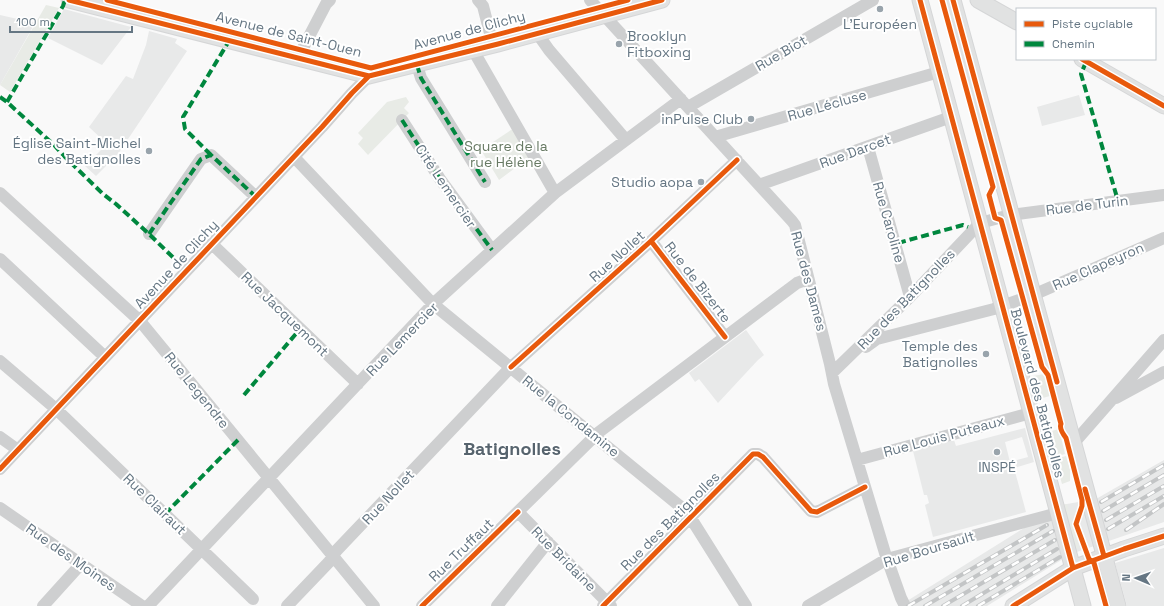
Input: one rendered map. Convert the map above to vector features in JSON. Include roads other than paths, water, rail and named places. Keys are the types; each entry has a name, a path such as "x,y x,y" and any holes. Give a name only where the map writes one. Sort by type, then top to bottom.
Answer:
{"main road":[{"name":"Avenue de Saint-Ouen","path":"69,0 87,2 369,76"},
{"name":"Avenue de Clichy","path":"369,76 417,65 662,0"},
{"name":"Boulevard des Batignolles","path":"920,0 1083,606"},
{"name":"Boulevard des Batignolles","path":"953,0 1010,215 1118,606"},
{"path":"978,0 1016,21"},
{"path":"1084,60 1164,106"},
{"path":"1013,606 1073,568 1164,536"}],"street":[{"path":"300,59 302,50 326,4 330,0"},
{"path":"478,0 483,6 493,45"},
{"name":"Rue des Dames","path":"590,0 792,221 836,370 834,384 887,559 905,605"},
{"name":"Rue Biot","path":"684,103 873,0"},
{"path":"537,33 549,50 626,140"},
{"path":"473,50 555,193"},
{"path":"417,65 421,78 484,182"},
{"name":"Rue Lécluse","path":"715,137 939,72"},
{"name":"Avenue de Clichy","path":"0,469 256,197 352,92 369,76"},
{"name":"Rue Lemercier","path":"148,606 433,304 555,193 626,140 684,103"},
{"name":"Rue Darcet","path":"759,185 951,117"},
{"name":"Cité Lemercier","path":"402,120 440,179 492,250"},
{"name":"Rue Caroline","path":"868,147 910,296"},
{"path":"149,234 201,159 211,155 256,197"},
{"name":"Rue la Condamine","path":"294,156 433,304 686,511 746,606"},
{"name":"Rue Nollet","path":"287,606 337,550 511,367 651,242 737,160"},
{"name":"Rue Legendre","path":"0,193 140,321 374,606"},
{"name":"Rue de Turin","path":"1010,215 1164,195"},
{"path":"980,224 1010,215"},
{"name":"Rue des Batignolles","path":"836,370 980,224"},
{"name":"Rue Clapeyron","path":"1033,295 1164,238"},
{"name":"Rue de Bizerte","path":"651,242 725,337"},
{"name":"Rue Jacquemont","path":"212,244 358,384"},
{"path":"0,259 106,357"},
{"name":"Rue Truffaut","path":"422,606 595,436 797,282 808,279"},
{"name":"Boulevard des Batignolles","path":"1002,305 1033,295"},
{"path":"836,370 877,339 1002,305"},
{"path":"1073,444 1164,340"},
{"name":"Rue Clairaut","path":"0,361 56,409 253,599"},
{"path":"1110,402 1164,372"},
{"name":"Rue Louis Puteaux","path":"857,460 1031,413"},
{"path":"0,437 18,450"},
{"name":"Rue des Batignolles","path":"607,605 690,517 755,453 763,457 811,511 817,512 865,487"},
{"name":"Rue des Moines","path":"0,508 142,606"},
{"name":"Rue Bridaine","path":"518,512 607,605"},
{"name":"Rue Boursault","path":"808,606 887,559 1058,513"},
{"path":"497,606 548,542"},
{"path":"43,606 81,564"}],"railway":[{"path":"1101,502 1164,465"},
{"path":"1103,511 1164,475"},
{"path":"1106,520 1164,486"},
{"path":"1108,529 1164,496"},
{"path":"1126,530 1164,504"},
{"path":"908,606 1047,525"},
{"path":"925,606 1053,531"},
{"path":"943,606 1055,540"},
{"path":"962,606 1057,549"},
{"path":"978,606 1060,557"}],"place":[{"name":"L'Européen","path":"880,9"},
{"name":"Brooklyn Fitboxing","path":"619,44"},
{"name":"inPulse Club","path":"751,119"},
{"name":"Église Saint-Michel des Batignolles","path":"149,151"},
{"name":"Studio aopa","path":"701,182"},
{"name":"Temple des Batignolles","path":"986,354"},
{"name":"INSPÉ","path":"997,452"}],"district":[{"name":"Batignolles","path":"512,449"}],"park label":[{"name":"Square de la rue Hélène","path":"506,154"}]}
